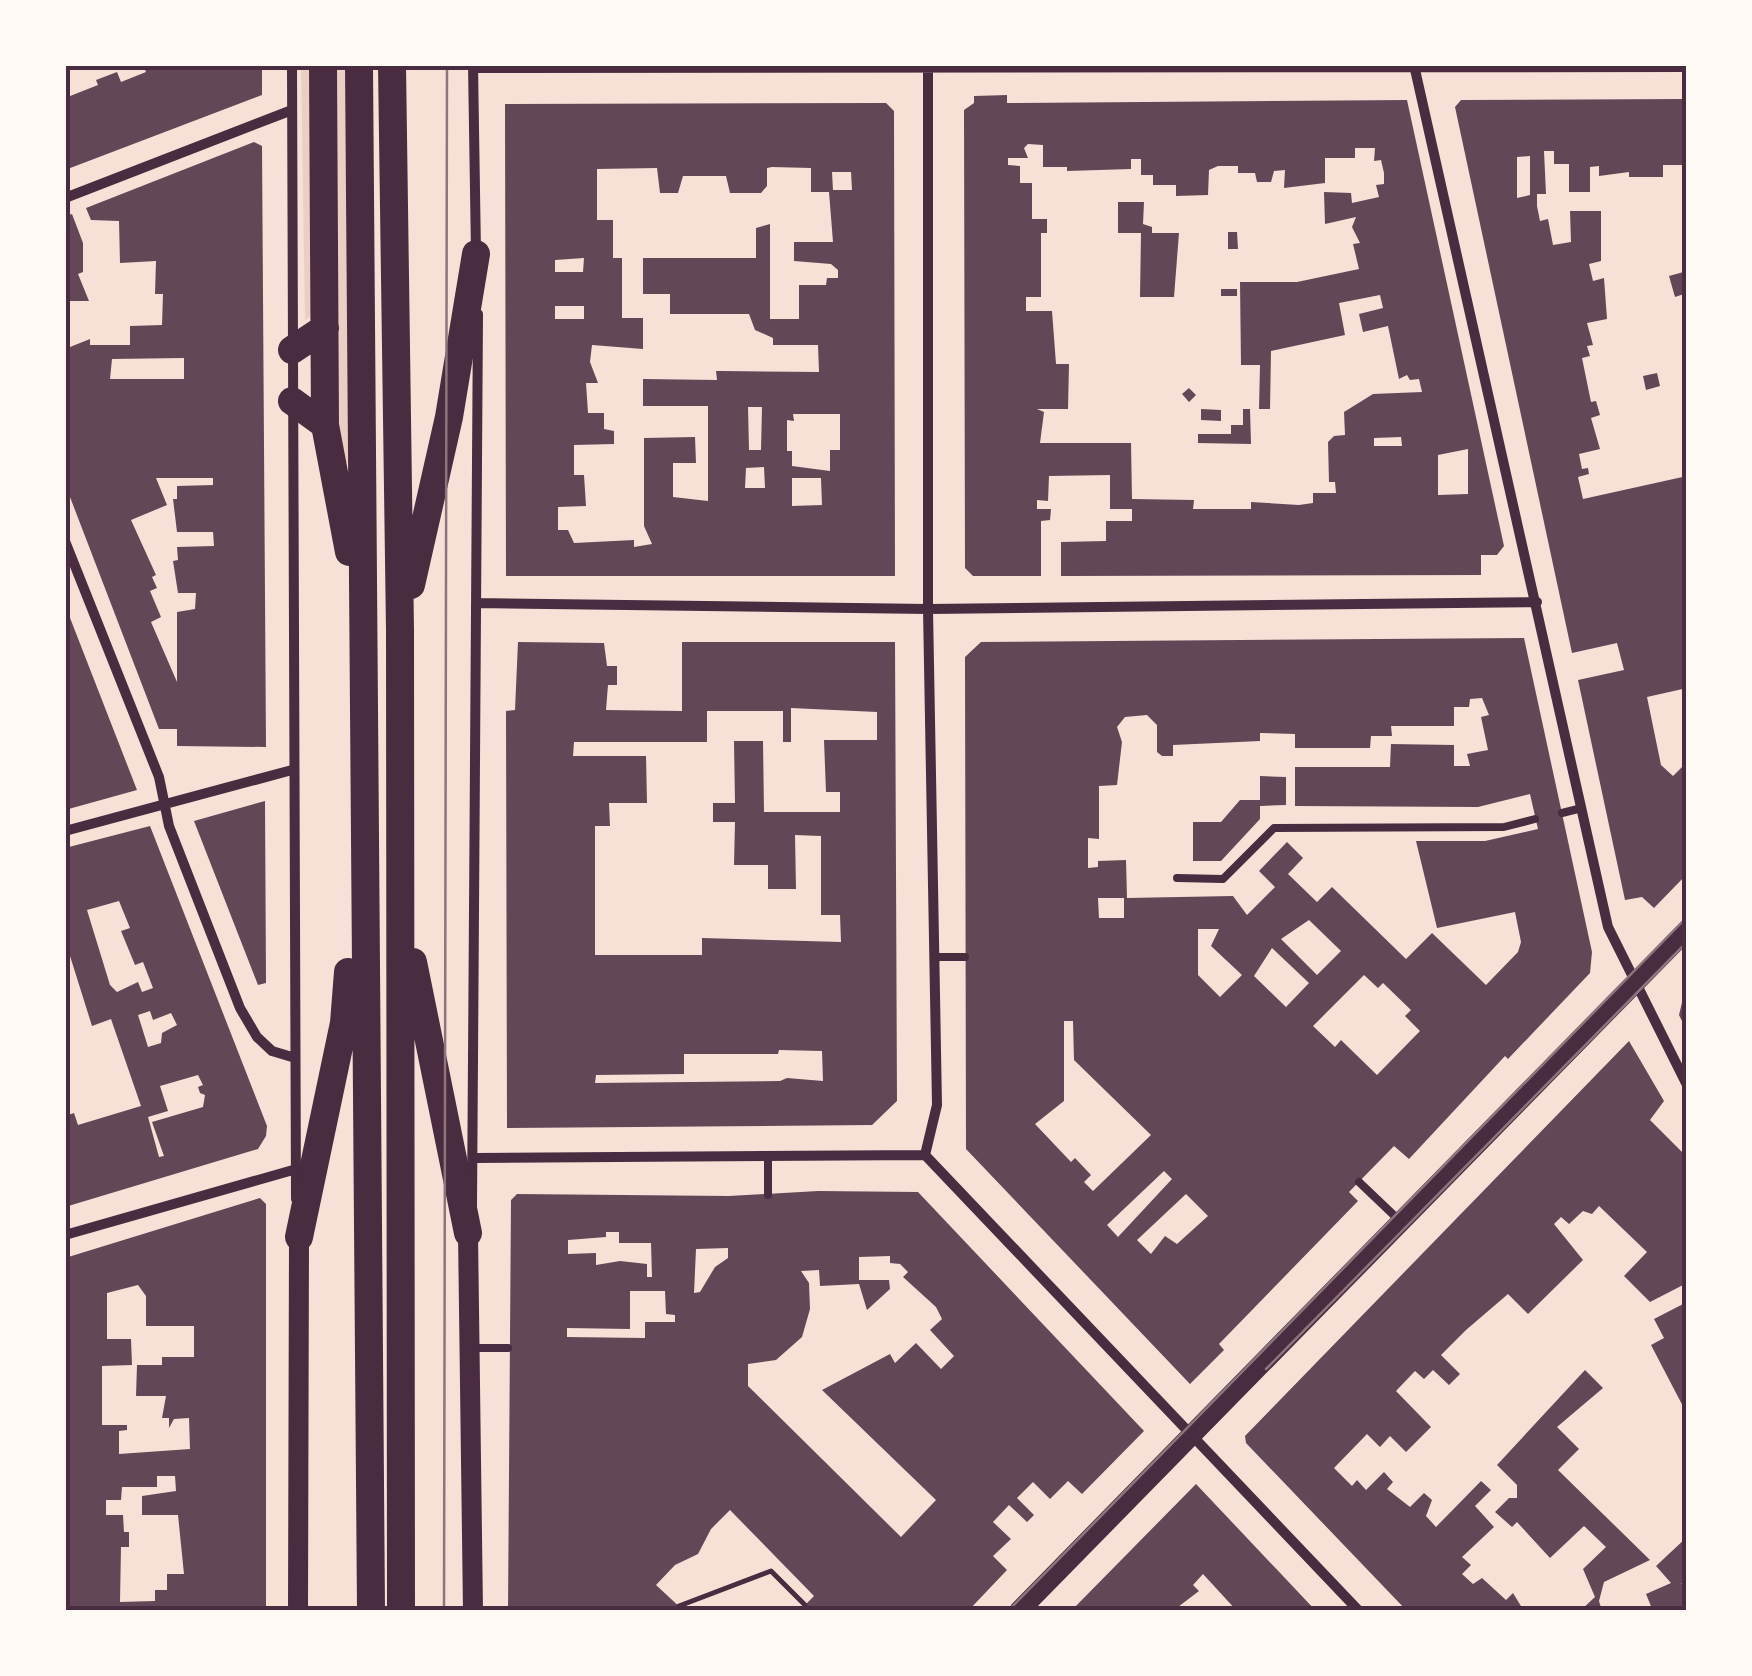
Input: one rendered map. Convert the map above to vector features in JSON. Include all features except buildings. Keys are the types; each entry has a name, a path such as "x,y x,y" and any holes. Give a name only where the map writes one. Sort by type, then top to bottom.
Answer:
{"highway":[{"path":"323,65 326,425 362,627"},
{"path":"359,65 370,1611"},
{"path":"392,65 400,630 401,1611"},
{"path":"400,630 449,417 476,254"},
{"path":"292,350 325,328"},
{"path":"292,401 326,425"},
{"path":"401,897 468,1233"},
{"path":"299,1237 344,1023 350,952 364,902"}],"main road":[{"path":"1018,1611 1687,930"},
{"path":"468,1233 474,1611"},
{"path":"298,1611 299,1237"}],"street":[{"path":"292,65 292,1057 293,1170 299,1237"},
{"path":"468,1233 476,1158 473,66 1687,67"},
{"path":"1415,66 1608,927 1687,1084"},
{"path":"925,1155 937,1104 928,609 928,68"},
{"path":"65,198 292,110"},
{"path":"65,541 159,778 169,826 240,1008 257,1037 272,1051 292,1057"},
{"path":"477,603 928,609 1537,602"},
{"path":"65,831 292,770"},
{"path":"476,1158 925,1155 1360,1611"},
{"path":"65,1234 293,1170"}],"lane":[{"path":"1562,813 1582,808"},
{"path":"1178,878 1222,879 1274,828 1504,827 1536,819"},
{"path":"934,957 966,957"},
{"path":"768,1157 768,1196"},
{"path":"1359,1182 1401,1222"},
{"path":"471,1348 508,1348"}],"path":[{"path":"678,1606 771,1572 805,1605"}],"shaded area":[{"path":"301,65 310,65 310,317 305,320"},
{"path":"337,65 353,65 351,465 345,461 338,426"}],"tram line":[{"path":"444,1611 447,65"},
{"path":"1008,1611 1687,917"},
{"path":"1266,1369 1687,942"}]}
